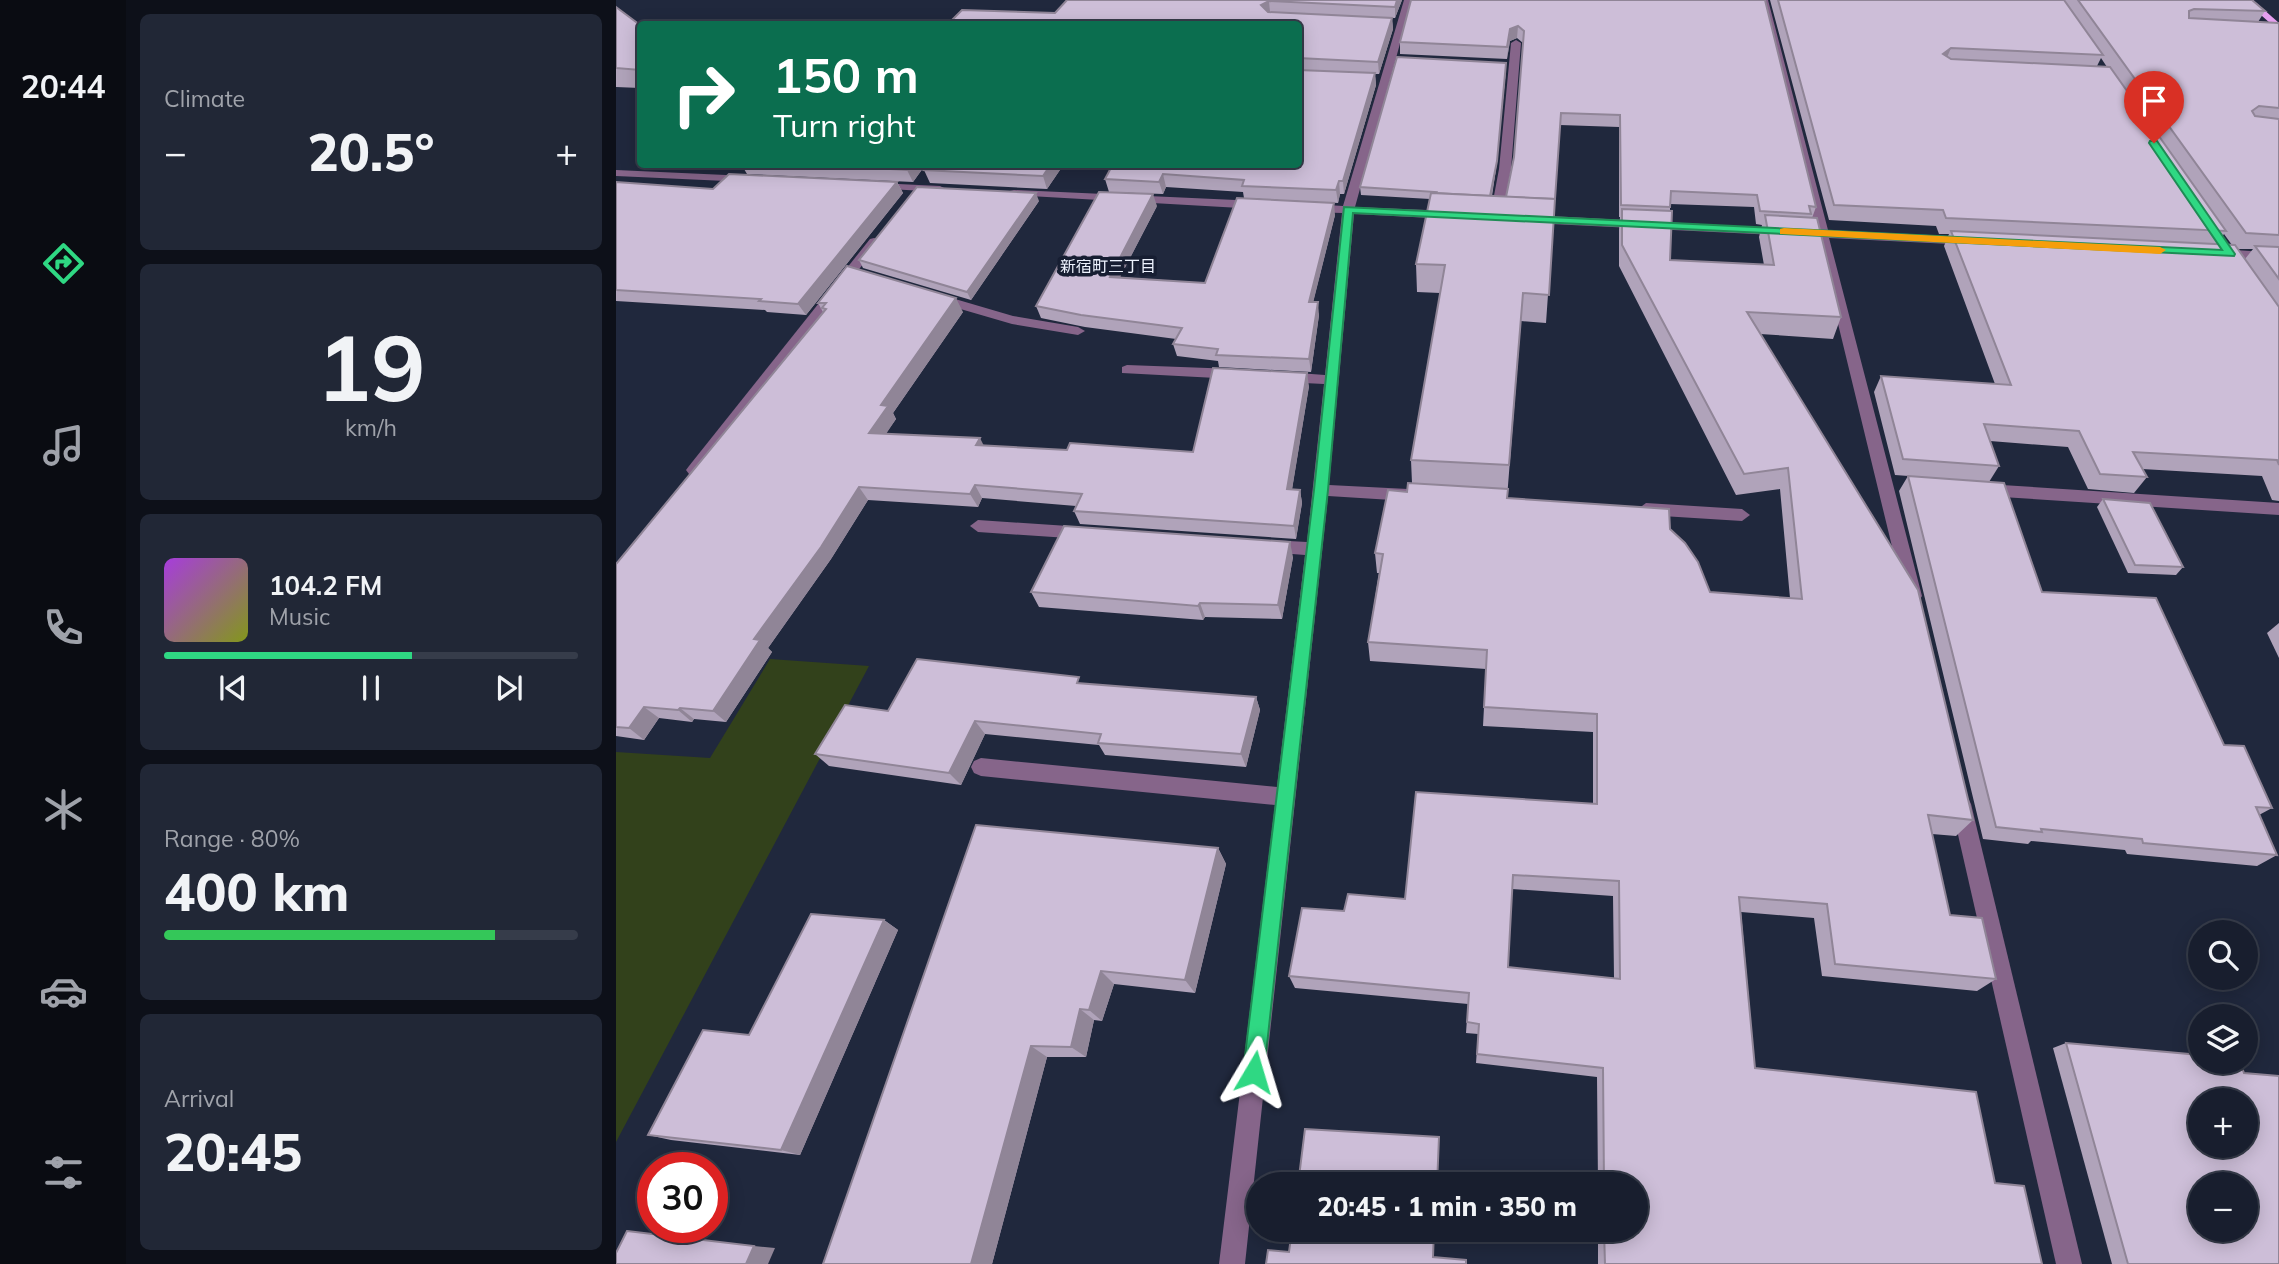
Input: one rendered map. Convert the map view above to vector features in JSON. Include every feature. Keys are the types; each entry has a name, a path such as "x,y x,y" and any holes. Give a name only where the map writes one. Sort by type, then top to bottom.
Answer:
{"main road":[{"path":"2248,0 2279,29"}],"street":[{"path":"1232,1264 1321,490 1348,209 1381,80 1400,59 1395,23 1408,0"},
{"path":"1765,0 1893,483 1918,617"},
{"path":"2266,31 2279,29"},
{"path":"1496,217 1505,169 1516,43"},
{"path":"1502,64 1515,65"},
{"path":"913,193 929,172"},
{"path":"616,173 766,180"},
{"path":"862,185 913,193 958,190"},
{"path":"1000,192 1265,205"},
{"path":"1293,207 1469,216"},
{"path":"1482,216 1510,218"},
{"path":"1523,218 1978,241"},
{"path":"681,487 857,273 884,229"},
{"path":"2222,243 2233,259"},
{"path":"2202,252 2233,259 2279,257"},
{"path":"926,295 1012,320 1078,331"},
{"path":"1126,370 1330,380"},
{"path":"1967,489 2279,509"},
{"path":"1321,490 1430,496"},
{"path":"1633,508 1742,514"},
{"path":"978,526 1099,534"},
{"path":"1246,545 1313,549"},
{"path":"981,767 1285,797"},
{"path":"1959,792 2068,1264"}],"green space":[{"path":"770,659 869,666 616,1142 616,752 710,758"}],"building":[{"path":"1067,0 1397,0 1395,7 1269,1 1261,5 1268,12 1392,18 1378,62 1302,58 1302,21 951,21 962,10 1055,13"},
{"path":"1411,0 1765,0 1816,207 1809,206 1811,214 1760,211 1757,195 1671,191 1670,207 1621,205 1620,115 1561,113 1555,199 1506,197 1514,157 1524,31 1518,26 1510,29 1507,47 1400,42"},
{"path":"1778,0 2064,0 2103,55 1951,48 1943,54 1951,59 2110,67 2226,231 1946,218 1943,210 1834,205"},
{"path":"2078,0 2252,0 2265,11 2194,9 2189,11 2189,18 2279,24 2279,108 2259,106 2252,111 2255,116 2279,119 2279,235 2246,233"},
{"path":"616,7 637,23 637,70 616,68"},
{"path":"1397,57 1506,63 1497,161 1490,196 1360,187"},
{"path":"1302,70 1375,73 1343,181 1339,181 1336,190 1242,186 1244,180 1163,174 1159,182 1105,179 1111,168 1302,168"},
{"path":"872,168 908,168 907,170"},
{"path":"926,168 1048,168 1043,176 924,170"},
{"path":"729,174 897,182 798,304 759,301 761,299 616,290 616,182 713,189"},
{"path":"917,187 1036,193 967,292 859,260"},
{"path":"1099,192 1153,194 1110,277 1205,283 1237,198 1334,203 1309,302 1318,302 1309,359 1216,355 1218,349 1173,344 1182,328 1081,315 1036,306"},
{"path":"1431,193 1555,199 1549,295 1523,293 1509,465 1411,460 1445,265 1416,264"},
{"path":"1622,209 1672,211 1670,260 1774,265 1765,215 1817,218 1841,317 1747,312 1918,590 1973,820 1928,815 1950,915 1982,918 1996,979 1835,964 1827,904 1739,897 1755,1068 1976,1092 1995,1183 2024,1186 2042,1264 1605,1264 1604,1242 1648,1242 1648,1172 1604,1172 1603,1068 1477,1054 1479,1024 1467,1022 1469,993 1289,976 1302,908 1344,911 1348,894 1405,899 1416,792 1597,804 1597,714 1484,707 1487,650 1368,642 1383,554 1375,553 1388,490 1407,492 1408,483 1508,489 1507,498 1669,509 1670,529 1685,543 1698,562 1710,592 1802,599 1788,468 1744,474 1622,245","holes":["1513,875 1619,881 1620,979 1508,967"]},
{"path":"1951,231 2235,245 2279,307 2279,465 2277,460 2133,452 2147,477 2100,474 2079,431 1984,424 1999,466 1903,459 1881,376 2011,385"},
{"path":"2255,246 2279,247 2279,279"},
{"path":"847,266 956,298 881,405 888,406 869,433 980,438 976,445 1067,450 1070,443 1193,452 1213,368 1307,373 1287,489 1300,490 1294,526 1074,511 1082,494 975,485 970,494 859,487 821,547 754,639 760,640 713,711 644,707 629,728 616,727 616,564 826,309 822,308 826,303 818,303"},
{"path":"1908,476 2004,483 2042,592 2156,598 2224,745 2244,746 2272,808 2256,807 2277,855 2143,843 2142,839 1996,827"},
{"path":"2103,499 2150,503 2183,567 2135,565"},
{"path":"1064,526 1290,542 1278,605 1200,603 1198,606 1031,592"},
{"path":"917,659 1079,677 1077,683 1256,697 1241,754 1098,743 1101,734 975,721 949,773 815,754 845,705 888,711"},
{"path":"976,825 1218,848 1185,980 1101,971 1089,1010 1080,1009 1071,1047 1031,1046 971,1264 823,1264"},
{"path":"811,914 884,920 781,1150 648,1135 703,1030 749,1035"},
{"path":"2066,1043 2188,1054 2188,1074 2279,1076 2279,1264 2128,1264"},
{"path":"1305,1129 1439,1137 1438,1172 1300,1172"},
{"path":"627,1231 637,1232 637,1243 728,1243 754,1246 746,1264 616,1264 616,1253"},
{"path":"1290,1242 1434,1242 1433,1257 1466,1260 1466,1264 1266,1264 1268,1250 1289,1252"}],"slow traffic":[{"path":"1784,232 2160,250"}],"district":[{"name":"新宿町三丁目","path":"1108,266"}],"route":[{"path":"1254,1072 1321,490 1348,209 2230,254 2154,143"}]}
